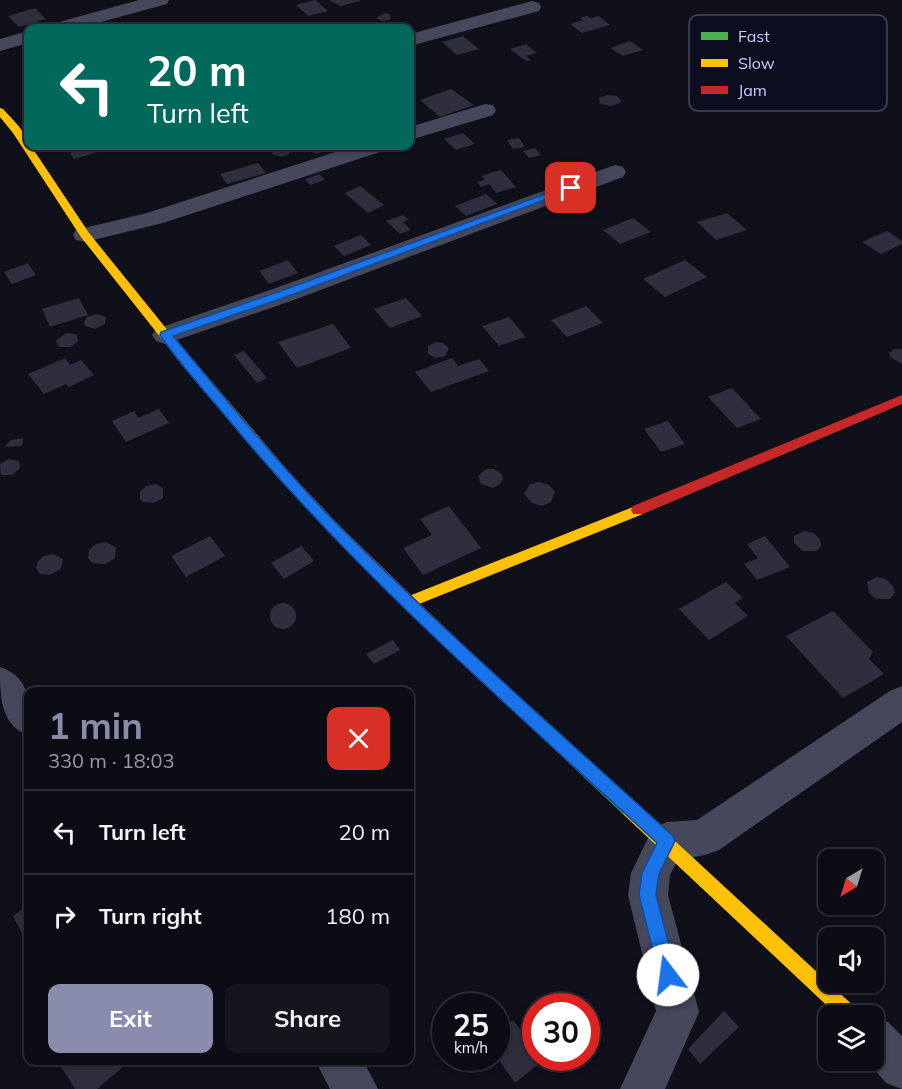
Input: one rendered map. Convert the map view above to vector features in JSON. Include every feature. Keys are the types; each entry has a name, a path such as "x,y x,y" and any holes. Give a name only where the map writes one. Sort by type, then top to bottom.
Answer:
{"street":[{"path":"73,24 160,0"},
{"path":"414,39 532,7"},
{"path":"0,45 24,38"},
{"path":"0,111 24,136"},
{"path":"414,133 485,111"},
{"path":"36,150 86,235 165,335 270,461 336,531 471,662 667,841 840,1005"},
{"path":"86,235 155,218 363,150"},
{"path":"165,335 282,295 615,172"},
{"path":"409,602 541,550 902,399"},
{"path":"0,682 24,713"},
{"path":"667,841 687,841 705,837 902,702"},
{"path":"642,1089 678,1012 648,895 651,873 667,841"},
{"path":"884,1048 902,1067"},
{"path":"340,1065 356,1089"}],"building":[{"path":"315,0 328,11 308,16 296,5"},
{"path":"329,0 360,0 360,1 341,6"},
{"path":"35,8 46,19 19,27 8,16"},
{"path":"385,13 390,15 391,19 382,21 376,18"},
{"path":"587,16 591,18 599,16 610,25 582,33 570,24 583,20 580,18"},
{"path":"463,36 479,49 457,55 442,42"},
{"path":"630,41 643,50 623,56 610,48"},
{"path":"526,44 537,53 526,56 531,60 526,61 510,49"},
{"path":"451,89 474,105 440,117 420,100"},
{"path":"608,95 617,96 621,100 620,103 611,106 600,104 599,98"},
{"path":"463,133 475,144 456,150 444,139"},
{"path":"519,138 525,147 513,149 507,140"},
{"path":"535,148 541,155 529,158 523,151"},
{"path":"273,150 289,150 289,154 282,157 272,154"},
{"path":"312,150 330,150 315,154"},
{"path":"101,151 74,159 70,153"},
{"path":"258,163 266,173 227,184 220,174"},
{"path":"501,170 516,187 496,193 489,184 481,187 477,182 485,180 481,176"},
{"path":"319,174 325,180 310,185 305,179"},
{"path":"360,186 384,205 368,213 345,193"},
{"path":"486,194 497,204 466,216 455,206"},
{"path":"727,213 747,230 716,240 697,222"},
{"path":"403,215 409,220 403,222 411,230 400,234 386,221"},
{"path":"633,218 651,232 620,244 603,230"},
{"path":"887,231 902,241 902,244 881,254 862,242"},
{"path":"361,235 371,245 344,256 334,246"},
{"path":"288,260 298,273 269,284 259,271"},
{"path":"685,260 707,277 665,297 643,279"},
{"path":"28,263 36,275 12,284 4,272"},
{"path":"79,298 88,315 50,327 42,309"},
{"path":"406,298 422,316 390,328 374,309"},
{"path":"586,306 603,323 567,337 551,320"},
{"path":"97,314 106,317 105,324 95,329 85,326 84,322 87,317"},
{"path":"509,317 526,337 499,346 482,326"},
{"path":"333,324 351,348 297,368 278,342"},
{"path":"66,333 76,334 78,341 70,347 59,347 56,341"},
{"path":"436,342 443,343 449,348 445,356 436,358 428,354 428,346"},
{"path":"894,349 902,349 902,364 890,357 889,353"},
{"path":"244,351 267,378 257,383 234,355"},
{"path":"65,358 70,365 81,360 94,375 69,387 66,384 44,394 28,374"},
{"path":"452,358 458,366 479,359 489,371 431,392 415,372"},
{"path":"732,388 761,419 737,428 708,397"},
{"path":"159,409 169,423 126,442 112,421 134,411 138,418"},
{"path":"668,421 685,444 661,452 644,429"},
{"path":"23,438 22,446 4,447 11,440"},
{"path":"8,459 19,461 20,468 12,475 1,475 0,464"},
{"path":"486,469 494,469 501,473 503,479 500,484 493,488 481,484 478,476"},
{"path":"540,482 549,485 555,492 551,502 542,506 532,503 524,494 530,484"},
{"path":"156,484 163,488 163,498 153,503 143,502 140,499 140,492 146,486"},
{"path":"449,506 481,548 423,575 403,548 432,535 420,519"},
{"path":"804,531 813,533 820,539 821,546 816,551 803,551 794,543 794,536"},
{"path":"210,536 225,556 186,577 171,556"},
{"path":"765,536 790,567 757,580 744,564 758,558 747,544"},
{"path":"106,542 116,547 115,558 106,564 92,563 88,558 89,550 96,544"},
{"path":"301,546 314,561 284,579 271,563"},
{"path":"53,554 63,559 61,569 49,575 40,574 36,568 38,561 44,556"},
{"path":"877,577 886,579 893,586 895,593 890,599 876,599 869,593 867,582"},
{"path":"726,582 743,598 735,603 748,616 709,640 679,609"},
{"path":"283,603 292,607 296,616 292,625 283,629 274,625 270,616 274,607"},
{"path":"833,611 873,652 869,659 884,674 843,698 786,636"},
{"path":"393,640 400,650 374,664 366,654"},
{"path":"24,908 24,937 13,916"},
{"path":"724,1011 739,1027 700,1064 688,1049"},
{"path":"513,1020 522,1032 522,1071 530,1071 515,1083 507,1071 510,1071 510,1022"},
{"path":"60,1065 125,1065 97,1089 75,1089"}],"traffic: fast":[{"path":"462,653 630,810"}],"traffic: slow":[{"path":"0,111 24,142"},
{"path":"29,150 85,235 165,335 283,474"},
{"path":"409,602 638,510"},
{"path":"630,810 840,1005"}],"traffic: jam":[{"path":"638,510 902,399"},
{"path":"283,474 336,531 462,653"}],"route":[{"path":"571,188 282,295 165,335 270,461 336,531 471,662 667,841 651,873 648,895 668,975"}]}
